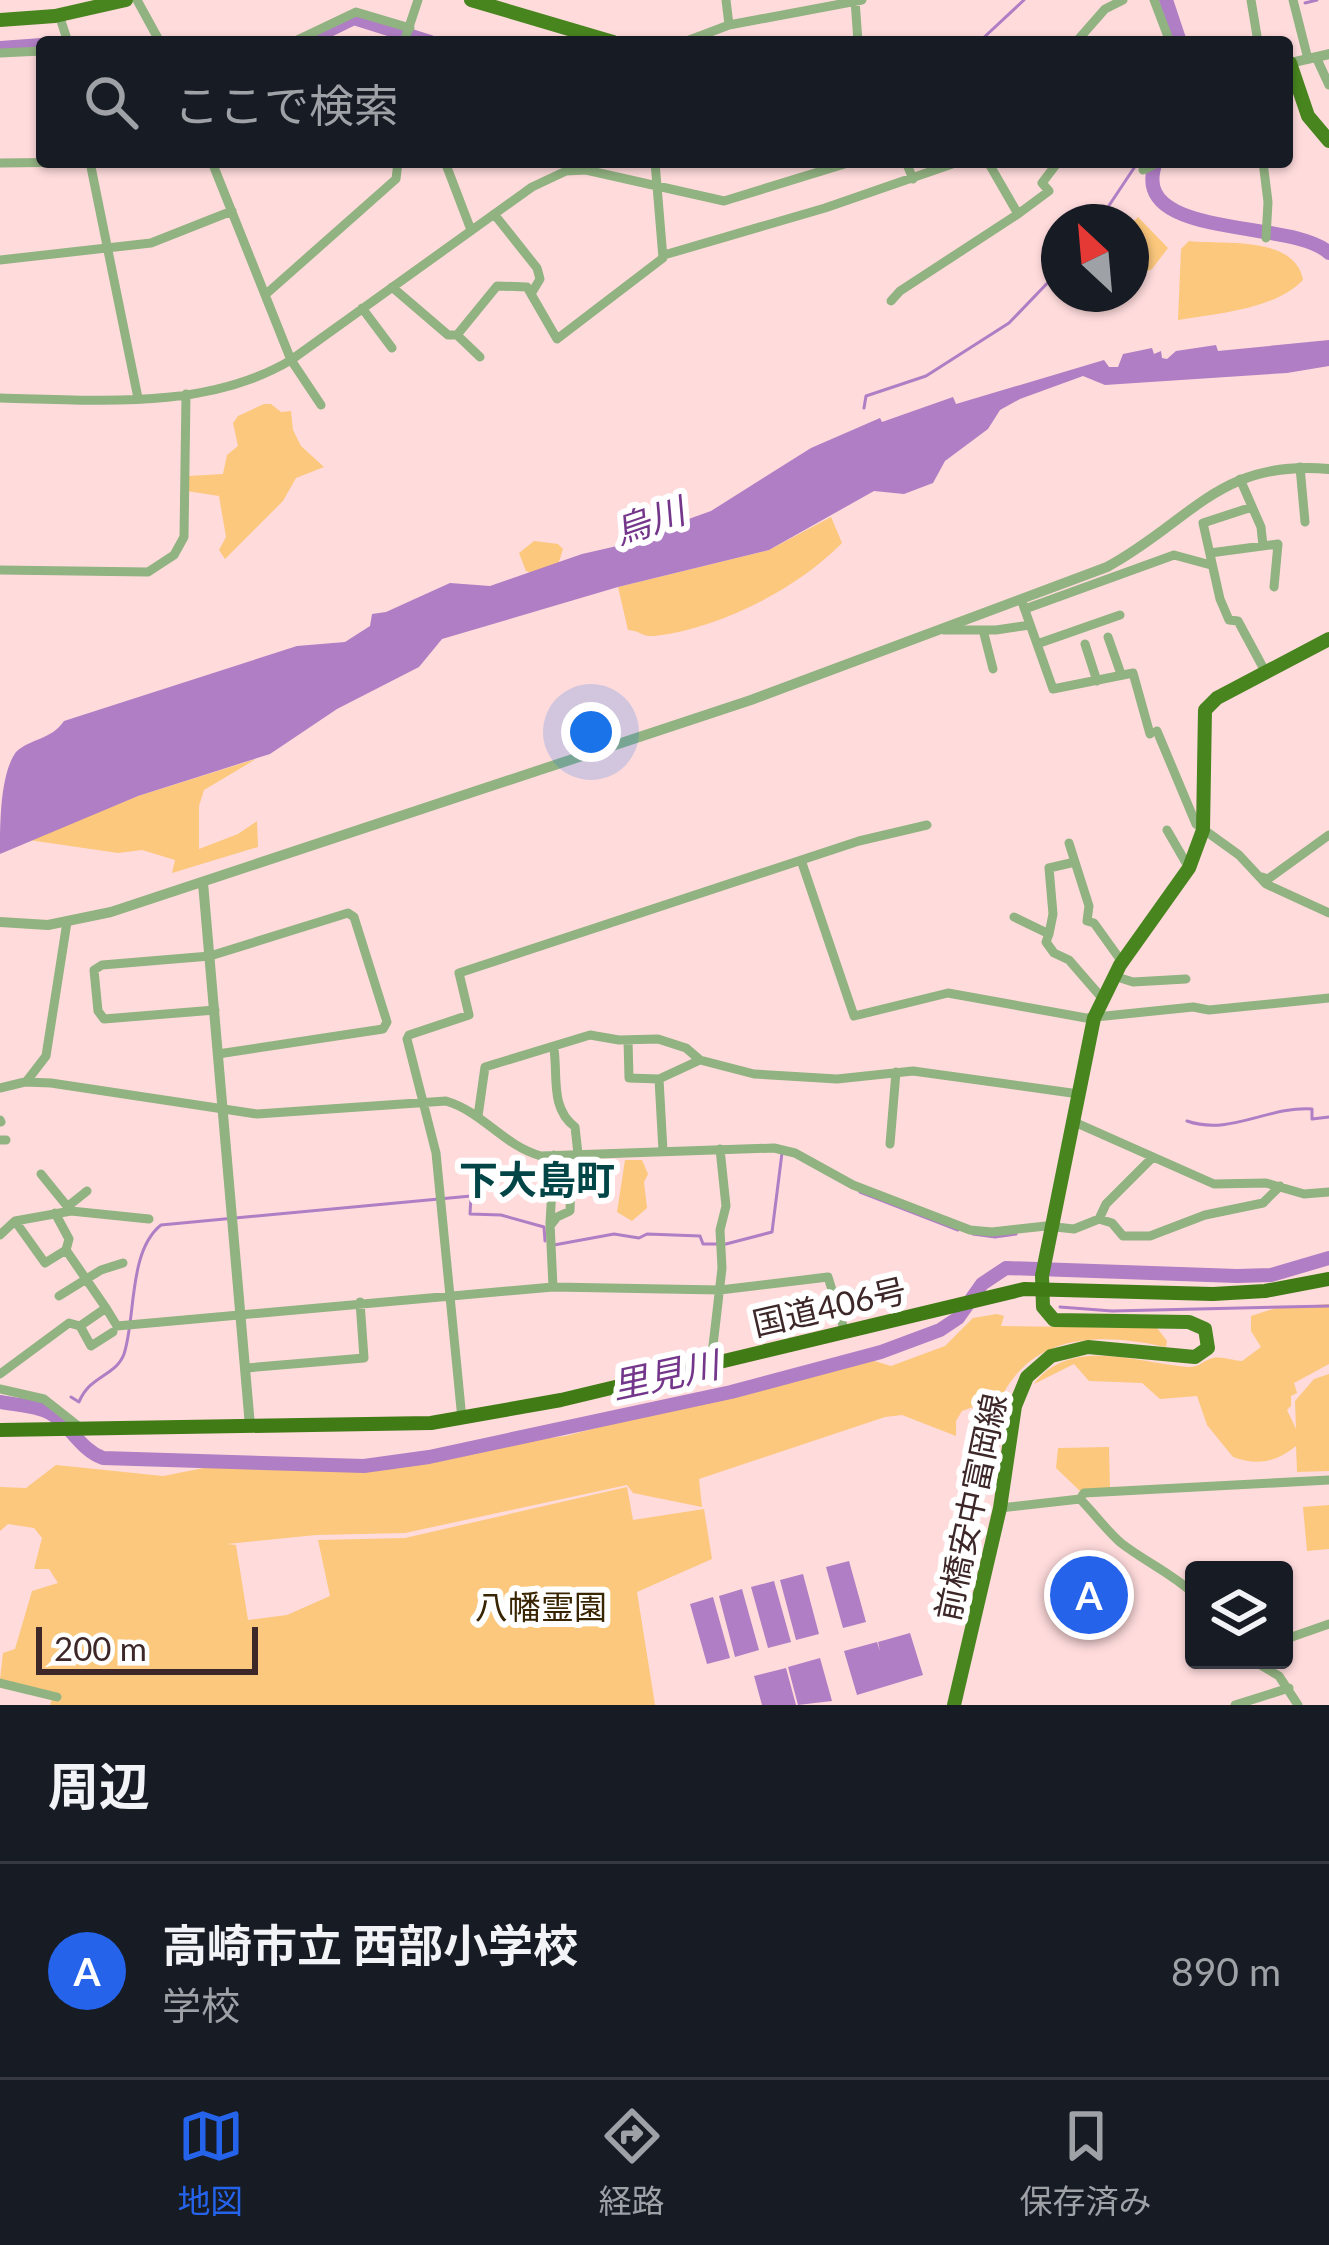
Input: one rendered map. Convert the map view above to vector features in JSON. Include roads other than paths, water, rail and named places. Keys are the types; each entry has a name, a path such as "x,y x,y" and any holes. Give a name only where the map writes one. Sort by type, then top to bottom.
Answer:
{"highway":[{"name":"国道406号","path":"0,1430 462,1419 980,1299 1043,1274 1213,1294 1265,1291 1329,1279"}],"main road":[{"path":"0,20 126,0"},
{"path":"471,0 593,36"},
{"path":"1293,77 1308,116 1329,141"},
{"path":"1043,1274 1094,1018 1118,969 1189,868 1203,830 1205,710 1216,698 1329,639"},
{"name":"前橋安中富岡線","path":"954,1705 1000,1508 1015,1406 1027,1377 1037,1364 1067,1350 1088,1347 1195,1357 1208,1348 1205,1329 1190,1322 1054,1320 1043,1307 1043,1274"}],"street":[{"path":"137,0 157,36"},
{"path":"306,36 356,12 409,36 418,0"},
{"path":"726,0 730,25"},
{"path":"700,36 730,25 857,0 859,36"},
{"path":"1081,36 1105,9 1123,0"},
{"path":"1154,0 1168,36"},
{"path":"1251,0 1257,36"},
{"path":"1294,0 1329,85"},
{"path":"0,53 36,51"},
{"path":"0,163 36,163"},
{"path":"92,168 138,398"},
{"path":"214,168 290,360 321,405"},
{"path":"265,295 396,179 397,168"},
{"path":"448,168 471,230"},
{"path":"655,168 664,255"},
{"path":"0,398 138,398 240,385 290,360 532,187 576,169 724,201 831,168"},
{"path":"909,168 914,179"},
{"path":"392,287 448,335 457,334 497,286 527,287 557,339 664,255 942,168"},
{"path":"991,168 1018,214"},
{"path":"891,301 1049,191 1042,183 1053,168"},
{"path":"1143,170 1147,168"},
{"path":"1264,168 1269,219 1266,238"},
{"path":"0,260 151,243 232,211"},
{"path":"494,214 537,268 540,279 531,294"},
{"path":"362,308 392,348"},
{"path":"457,334 480,357"},
{"path":"0,570 148,572 174,555 184,537 186,394"},
{"path":"1300,467 1305,522"},
{"path":"1023,604 1130,555 1209,494 1240,478 1300,467 1329,469"},
{"path":"1240,478 1263,546"},
{"path":"1252,507 1203,523 1229,620 1238,621 1266,673"},
{"path":"1210,553 1278,544 1274,587"},
{"path":"0,922 67,922 203,883 751,700 938,630 1174,554 1211,565"},
{"path":"1023,604 1053,689 1133,673 1153,733 1196,824 1224,843 1266,884 1329,913"},
{"path":"1037,644 1120,615"},
{"path":"938,630 1030,625"},
{"path":"983,630 993,669"},
{"path":"1108,637 1121,674"},
{"path":"1085,644 1097,681"},
{"path":"462,1419 436,1153 409,1035 469,1015 459,973 802,860 927,825"},
{"path":"1167,830 1189,868"},
{"path":"1262,878 1329,835"},
{"path":"1069,843 1088,906 1087,921 1094,922 1118,969 1133,982 1186,979"},
{"path":"802,860 854,1016 948,993 1094,1018 1329,998"},
{"path":"1075,862 1049,868 1053,914 1046,943 1069,960 1102,998"},
{"path":"203,883 250,1426"},
{"path":"215,1010 100,1017 97,967 210,956 348,913 354,916 387,1022 382,1029 218,1054"},
{"path":"1014,916 1049,934"},
{"path":"25,1082 46,1056 67,922"},
{"path":"478,1116 485,1067 590,1034 670,1042 700,1060 786,1078 837,1079 896,1072 1078,1094"},
{"path":"628,1040 629,1078 659,1079 700,1060"},
{"path":"550,1226 570,1211 571,1174 578,1154 575,1127 564,1119 555,1093 554,1049"},
{"path":"890,1144 896,1072"},
{"path":"659,1079 663,1151"},
{"path":"0,1088 25,1082 256,1114 446,1101 478,1116 518,1148 554,1155 774,1148 853,1185 970,1230 1074,1229 1099,1219 1112,1223 1123,1236 1150,1235 1205,1215 1271,1200 1280,1186"},
{"path":"1072,1121 1214,1184 1280,1186 1304,1194 1329,1192"},
{"path":"711,1363 720,1290 720,1230 726,1206 720,1149"},
{"path":"553,1287 554,1155"},
{"path":"1099,1219 1106,1204 1152,1158"},
{"path":"40,1174 69,1209"},
{"path":"69,1209 87,1190"},
{"path":"0,1235 15,1221 69,1209 149,1219"},
{"path":"15,1221 45,1263 66,1250 69,1239 55,1213"},
{"path":"66,1250 117,1326 449,1294 638,1285 720,1290 830,1277 844,1329"},
{"path":"59,1296 123,1263"},
{"path":"245,1368 364,1358 359,1302"},
{"path":"80,1326 106,1308"},
{"path":"0,1374 69,1323 80,1326 91,1346 113,1333"},
{"path":"0,1389 44,1399 78,1429"},
{"path":"1000,1508 1080,1499 1084,1493 1329,1480"},
{"path":"1080,1499 1119,1541 1185,1584"},
{"path":"1293,1637 1329,1624"},
{"path":"1275,1669 1298,1705"},
{"path":"0,1682 50,1699"},
{"path":"1234,1705 1289,1688"}],"waterway":[{"path":"985,36 1024,0"},
{"path":"1166,0 1178,36"},
{"path":"1305,3 1317,0"},
{"path":"317,36 354,18 411,36"},
{"path":"0,48 36,45"},
{"path":"1110,204 1134,168"},
{"path":"1155,168 1153,187 1165,205 1218,224 1310,242 1329,253"},
{"path":"864,408 866,396 926,376 1009,323 1041,290"},
{"path":"1187,1121 1218,1125 1296,1109 1312,1109 1312,1119 1329,1117"},
{"path":"726,1244 772,1232 782,1153"},
{"path":"860,1192 958,1230"},
{"path":"71,1397 79,1402 124,1354 138,1268 150,1237 161,1225 471,1196 470,1214 501,1215 544,1227 545,1241"},
{"path":"554,1245 614,1234 700,1236 703,1244 716,1244"},
{"path":"973,1234 1016,1234"},
{"name":"里見川","path":"0,1402 50,1413 103,1458 364,1466 429,1457 731,1392 881,1352 940,1330 958,1318 982,1284 1006,1268 1271,1275 1329,1258"},
{"path":"1060,1307 1112,1311 1329,1306"}],"place":[{"name":"高崎市立 西部小学校","path":"1089,1595"}],"district":[{"name":"下大島町","path":"537,1179"}],"water label":[{"name":"烏川","path":"649,520"}],"park label":[{"name":"八幡霊園","path":"541,1606"}]}
